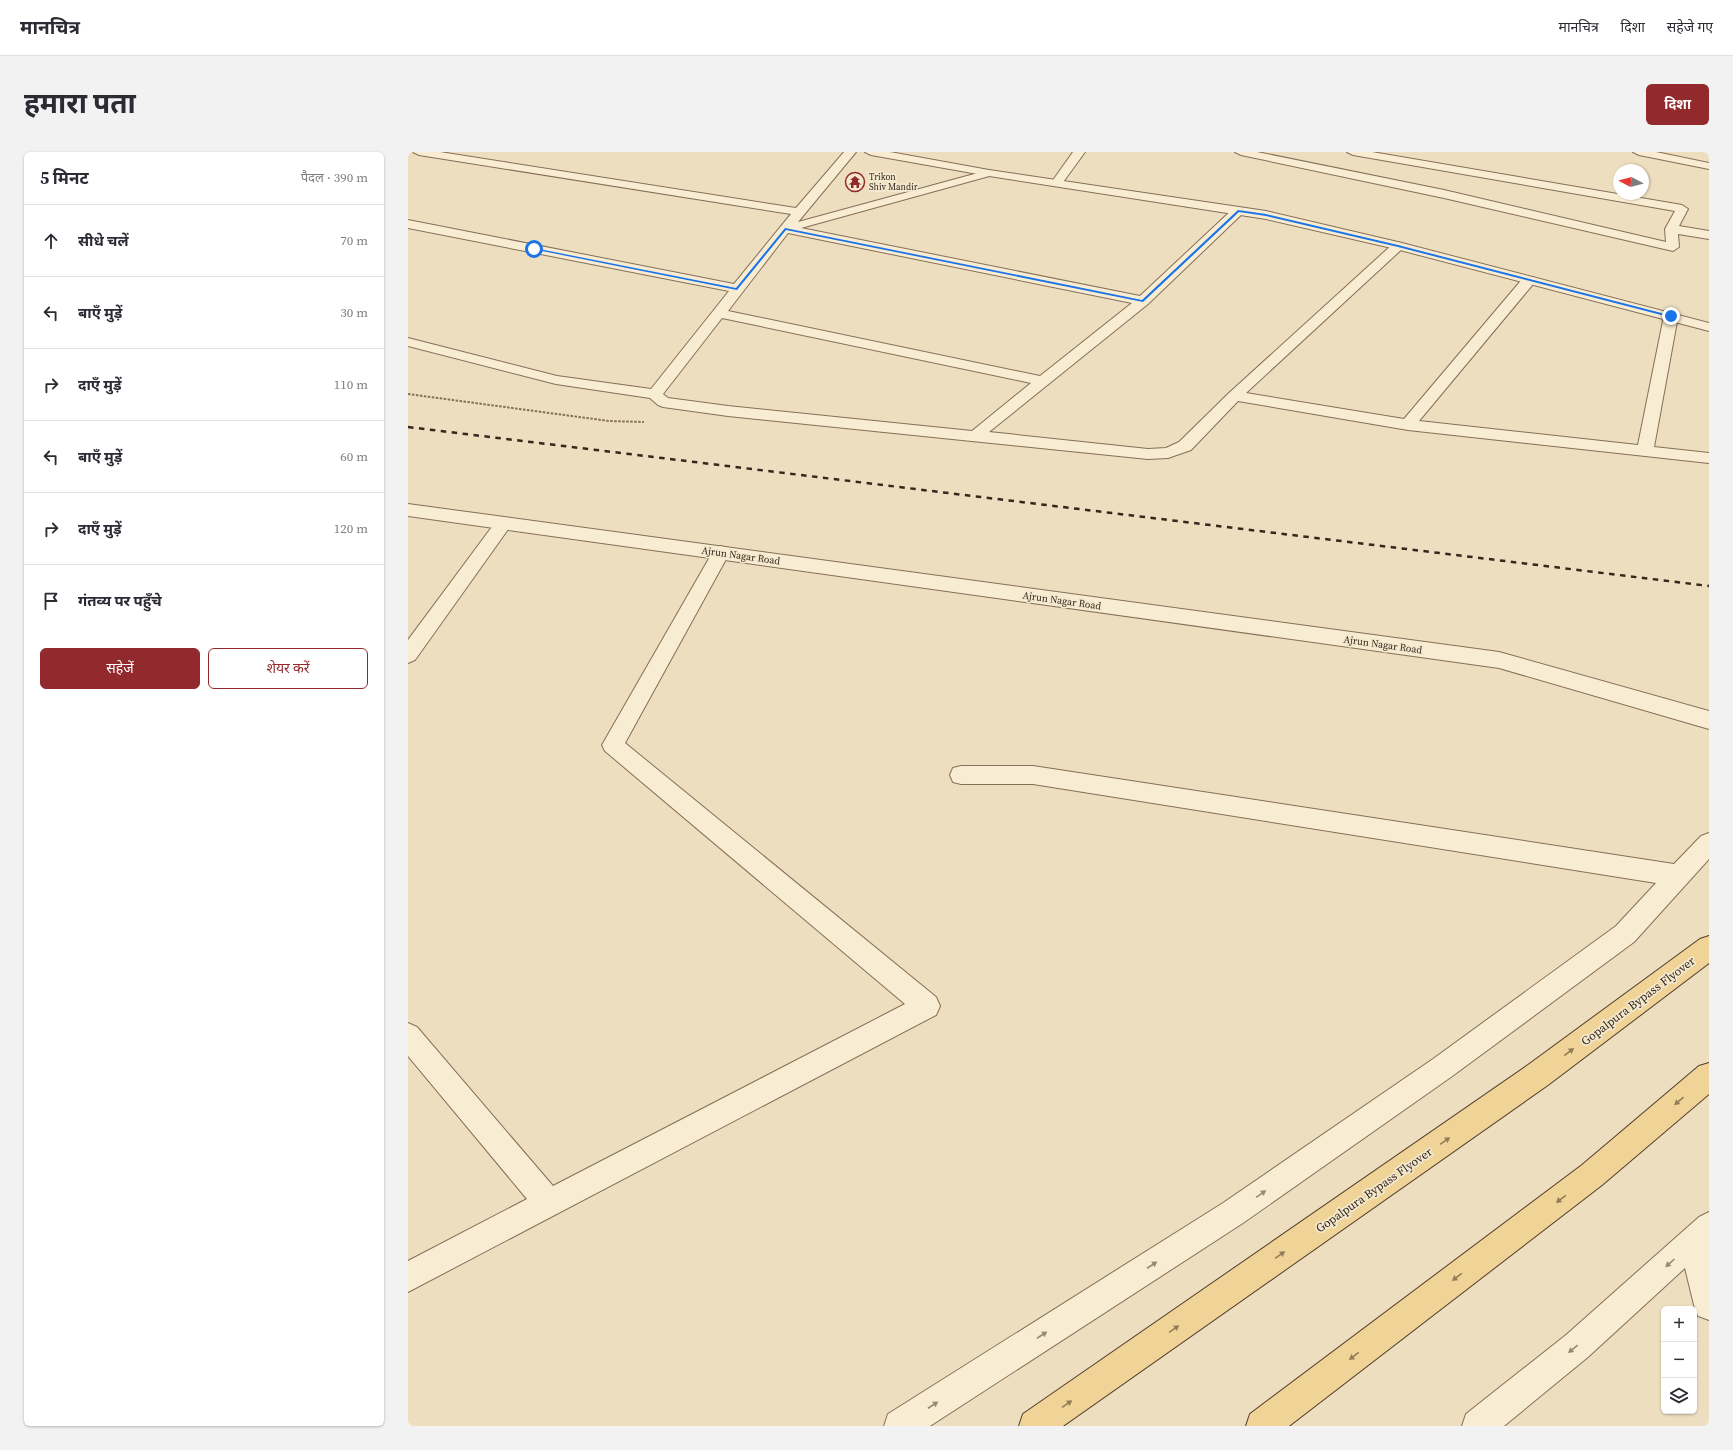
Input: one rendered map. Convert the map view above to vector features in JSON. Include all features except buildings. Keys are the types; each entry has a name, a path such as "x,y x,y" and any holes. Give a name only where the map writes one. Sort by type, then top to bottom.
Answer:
{"main road":[{"name":"Gopalpura Bypass Flyover","path":"1035,1426 1538,1075 1709,948"},
{"path":"1262,1426 1592,1175 1709,1076"}],"street":[{"path":"419,152 798,212"},
{"path":"655,394 798,212 850,152"},
{"path":"871,152 989,173 1266,215 1398,246 1709,327"},
{"path":"1057,183 1079,152"},
{"path":"1241,152 1315,162 1444,194 1673,247 1671,229 1682,209 1353,152"},
{"path":"1639,152 1683,156 1709,166"},
{"path":"785,229 989,173"},
{"path":"975,436 1143,301 1238,211"},
{"path":"408,224 737,289"},
{"path":"785,229 1143,301"},
{"path":"1671,229 1709,235"},
{"path":"408,342 472,356 556,380 655,394 663,402 728,411 1148,454 1168,453 1185,446 1234,396 1398,246"},
{"path":"1408,425 1529,280"},
{"path":"718,313 1042,381"},
{"path":"1645,450 1671,316"},
{"path":"1234,396 1408,425 1709,458"},
{"name":"Ajrun Nagar Road","path":"408,510 1499,660 1709,720"},
{"path":"408,655 503,524"},
{"path":"408,1277 927,1006 614,744 721,552"},
{"path":"961,775 1033,775 1678,876"},
{"path":"900,1426 1233,1213 1442,1068 1625,934 1709,843"},
{"path":"408,1036 549,1203"},
{"path":"1704,1237 1709,1305"},
{"path":"1478,1426 1577,1346 1704,1237"}],"path":[{"path":"408,394 609,421 645,422"}],"railway":[{"path":"408,427 1709,586"}],"place":[{"name":"Trikon Shiv Mandir","path":"855,182"}],"route":[{"path":"534,249 737,289 785,229 1143,301 1238,211 1266,215 1398,246 1671,316"}]}
